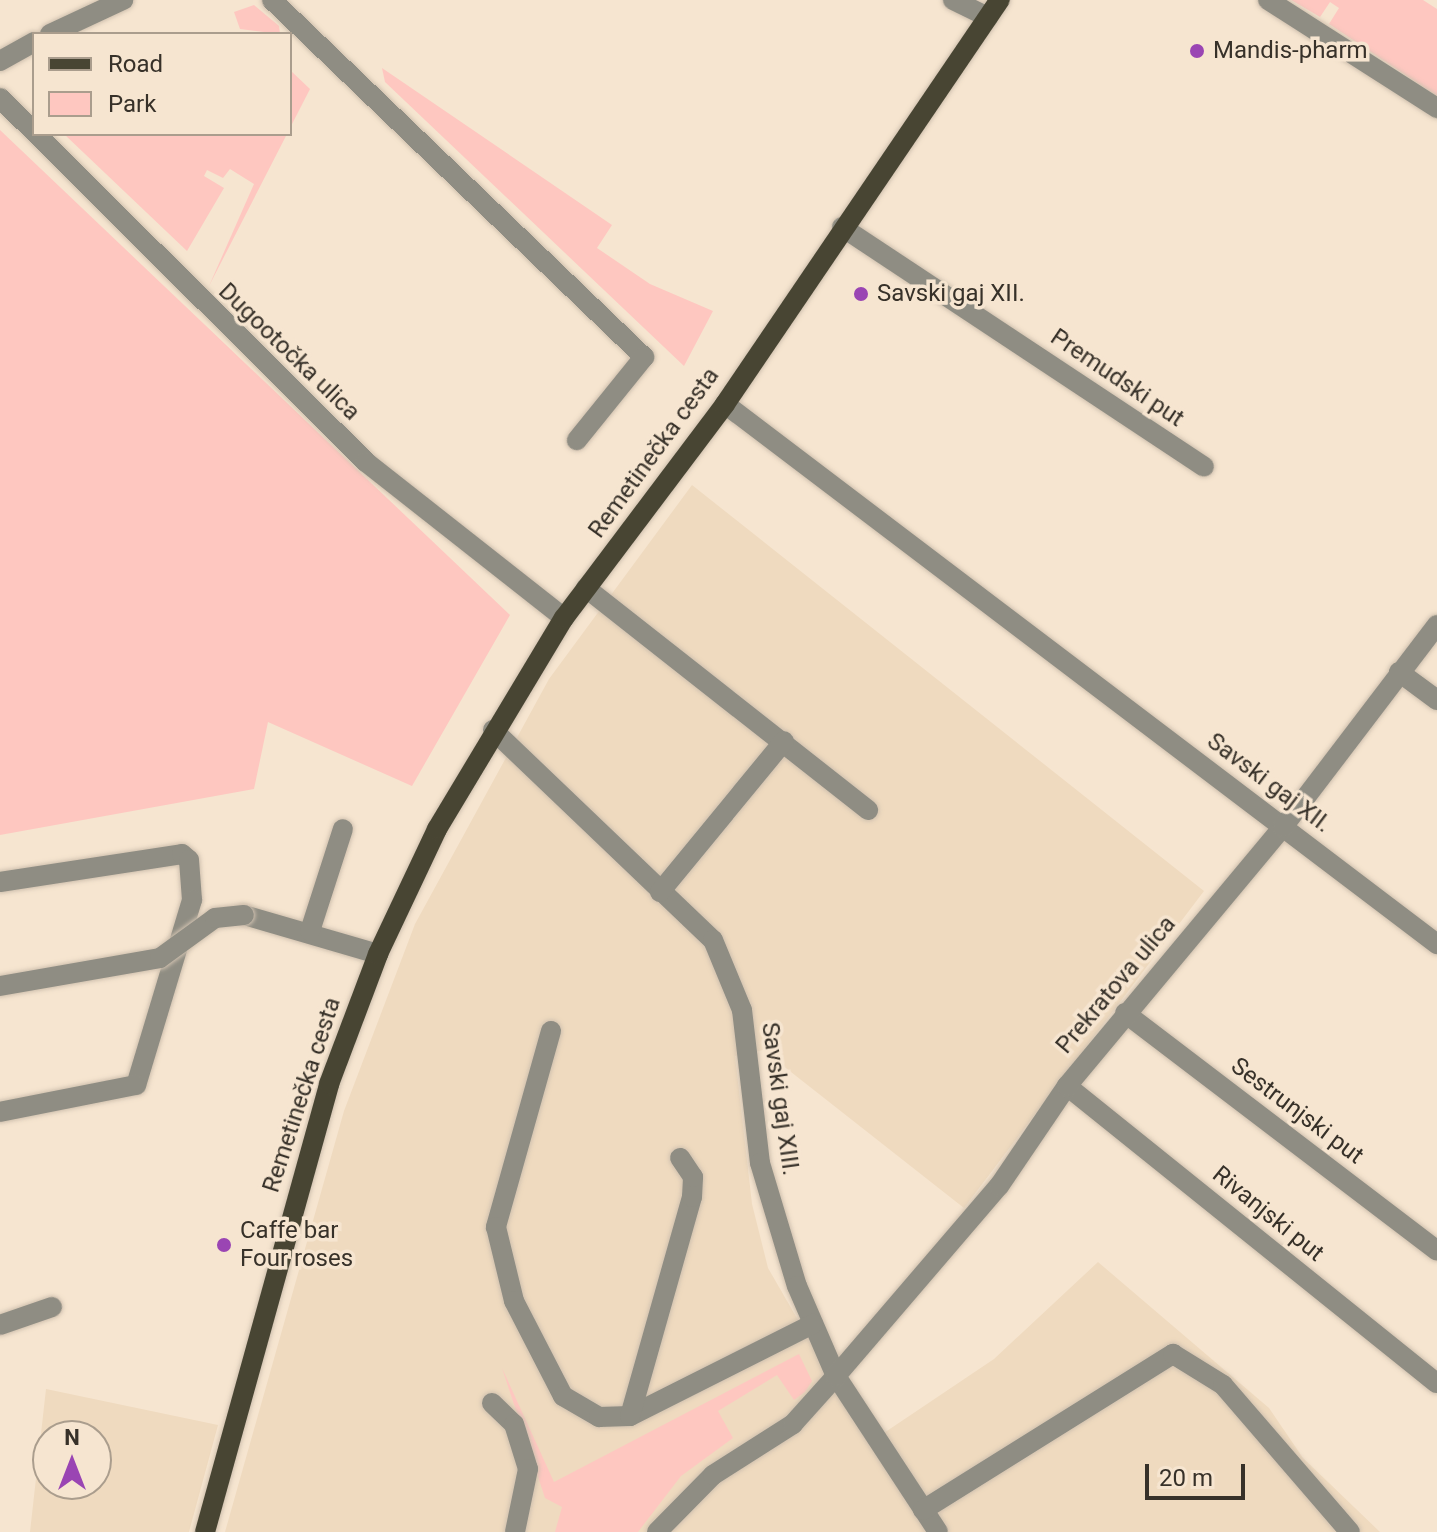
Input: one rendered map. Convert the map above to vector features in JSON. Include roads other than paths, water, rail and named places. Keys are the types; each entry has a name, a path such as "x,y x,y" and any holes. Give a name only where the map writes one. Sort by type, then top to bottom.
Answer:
{"main road":[{"name":"Remetinečka cesta","path":"205,1532 329,1084 378,954 493,730 564,618 725,404 842,227 1000,0"}],"street":[{"path":"54,32 123,0"},
{"path":"272,0 644,357 577,440"},
{"path":"953,0 988,17"},
{"path":"1268,0 1437,108"},
{"path":"0,61 32,43"},
{"name":"Dugootočka ulica","path":"0,98 32,130"},
{"name":"Dugootočka ulica","path":"38,136 366,462 564,618"},
{"name":"Premudski put","path":"842,227 1204,467"},
{"name":"Savski gaj XII.","path":"725,404 1437,944"},
{"path":"586,588 868,810"},
{"name":"Prekratova ulica","path":"657,1532 713,1475 793,1424 836,1376 999,1186 1067,1086 1283,827 1437,625"},
{"path":"1399,672 1437,700"},
{"name":"Savski gaj XIII.","path":"493,730 713,940 731,974 771,1213 813,1324 836,1376 938,1532"},
{"path":"660,892 784,741"},
{"path":"310,931 343,829"},
{"path":"0,882 182,854 189,860 192,900 136,1085 0,1112"},
{"path":"0,984 160,958 215,918 244,915 310,931 378,954"},
{"path":"0,984 177,953"},
{"name":"Sestrunjski put","path":"1125,1013 1437,1251"},
{"path":"551,1031 496,1227 514,1301 563,1396 599,1417 630,1416 813,1324"},
{"name":"Rivanjski put","path":"1067,1086 1437,1383"},
{"path":"630,1416 692,1197 693,1177 680,1158"},
{"path":"0,1325 52,1307"},
{"path":"923,1510 1173,1354 1223,1385 1350,1532"},
{"path":"492,1403 514,1424 528,1469 515,1532"}],"place":[{"name":"Mandis-pharm","path":"1197,51"},
{"name":"Savski gaj XII.","path":"861,294"},
{"name":"Caffe bar Four roses","path":"224,1245"}]}
